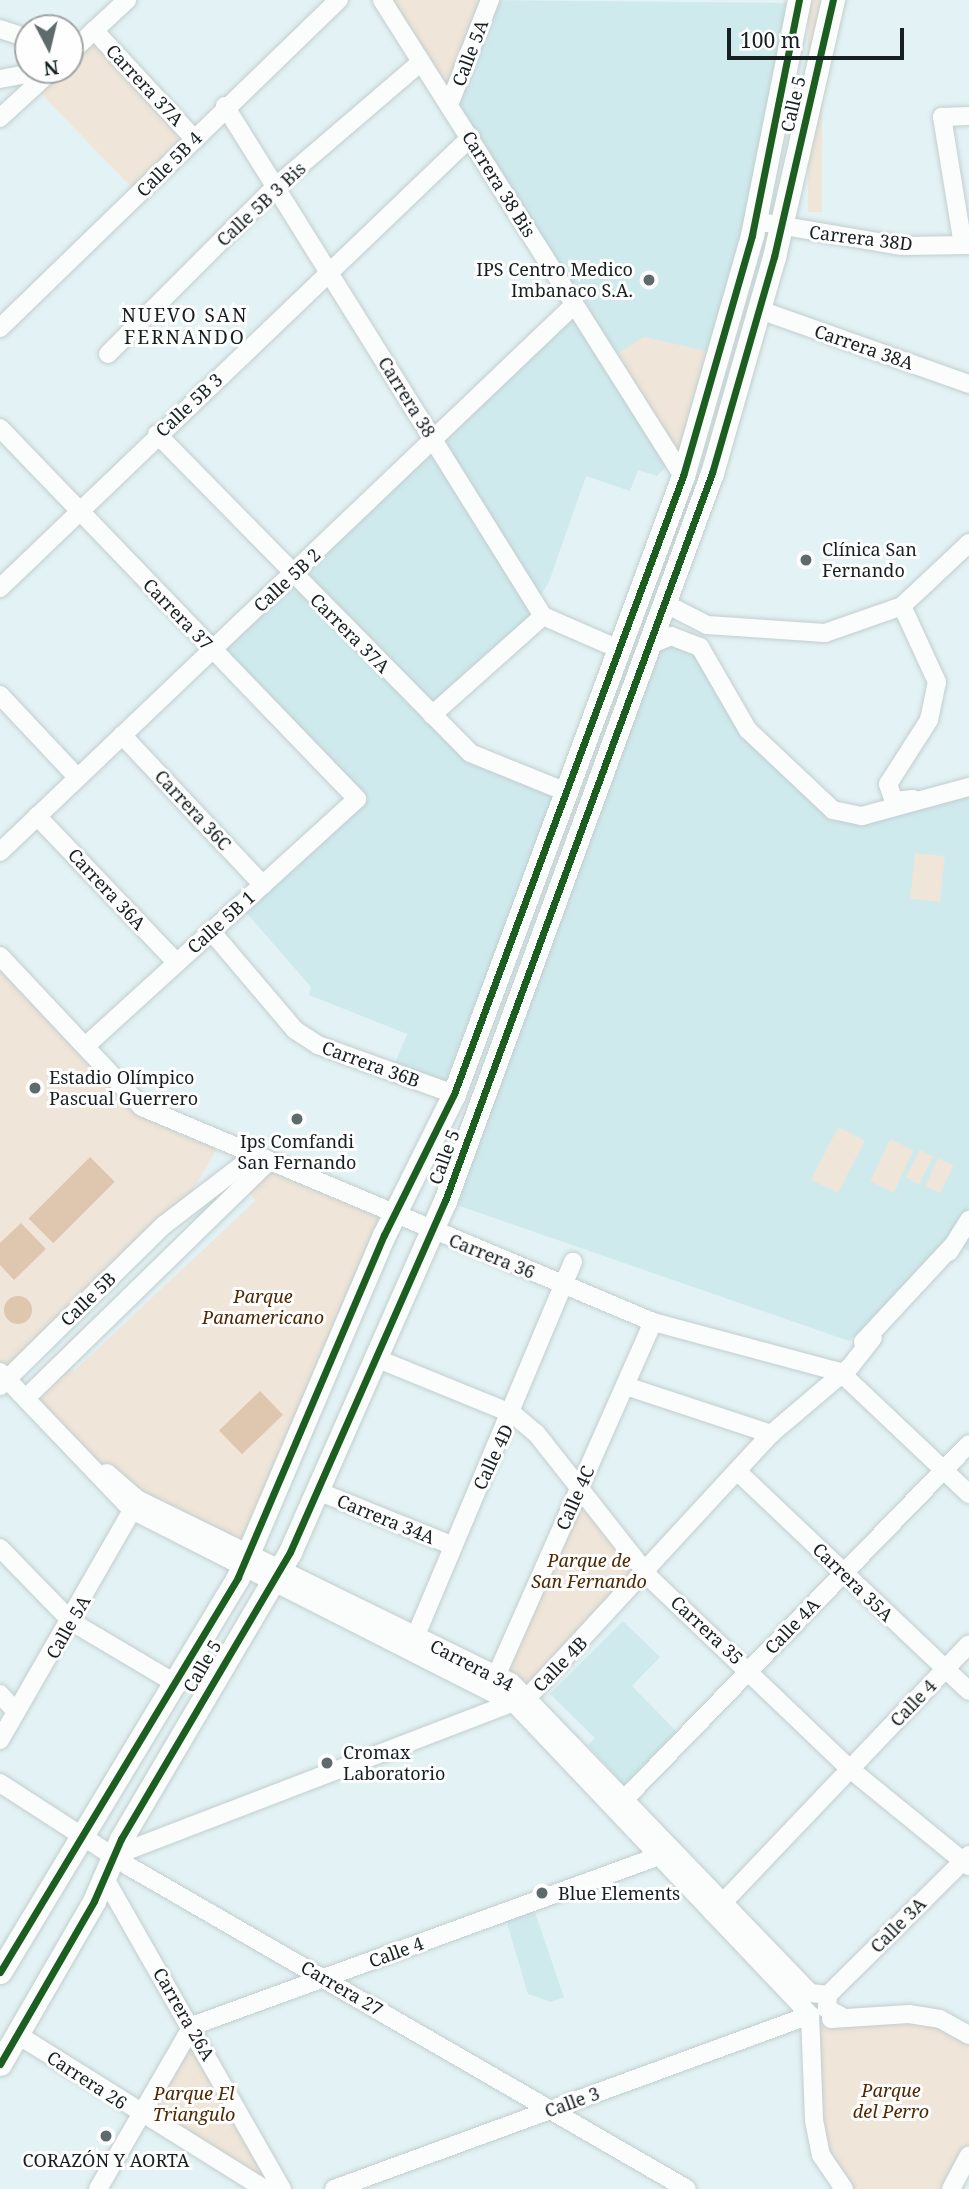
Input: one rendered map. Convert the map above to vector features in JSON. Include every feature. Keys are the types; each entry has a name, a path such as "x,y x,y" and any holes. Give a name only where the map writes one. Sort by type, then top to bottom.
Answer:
{"main road":[{"name":"Calle 5","path":"0,1972 178,1685 247,1558 395,1218 454,1094 569,793 683,476 755,221 799,0"},
{"name":"Calle 5","path":"0,2064 320,1492 432,1232 666,604 760,310 833,0"}],"street":[{"path":"84,39 127,0"},
{"name":"Calle 5B 4","path":"0,328 195,140 225,106 339,0"},
{"name":"Carrera 38 Bis","path":"382,0 471,137 573,306 683,476"},
{"name":"Calle 5A","path":"449,105 489,0"},
{"name":"Carrera 37A","path":"94,30 195,140"},
{"name":"Calle 5B 3 Bis","path":"108,354 275,187 421,62"},
{"path":"0,118 35,84"},
{"name":"Carrera 38","path":"225,106 542,616"},
{"path":"966,245 942,117 969,116"},
{"name":"Calle 5B 3","path":"0,588 76,510 471,137"},
{"name":"Carrera 38D","path":"755,221 902,246 966,245"},
{"name":"Calle 5B 2","path":"0,852 573,306"},
{"name":"Carrera 38A","path":"760,310 969,384"},
{"name":"Carrera 37","path":"0,428 357,799"},
{"name":"Carrera 37A","path":"157,435 470,753 569,793"},
{"path":"666,604 721,627 825,633 902,606 969,543"},
{"path":"862,816 891,792 929,720 937,690 932,659 902,606"},
{"path":"432,715 542,616 621,650"},
{"path":"708,658 708,639 721,627"},
{"path":"650,645 681,637 708,658 733,709 788,775 823,805 862,816 969,786"},
{"path":"0,695 77,777"},
{"name":"Carrera 36C","path":"122,735 262,885"},
{"path":"891,792 969,778"},
{"name":"Calle 5B 1","path":"86,1046 357,799"},
{"name":"Carrera 36A","path":"37,816 177,963"},
{"name":"Carrera 36B","path":"211,932 295,1030 318,1045 454,1094"},
{"name":"Carrera 36","path":"0,956 142,1107 395,1218 653,1322 840,1372 969,1493"},
{"name":"Calle 5B","path":"2,1379 178,1215 241,1166 265,1160"},
{"name":"Calle 5B","path":"26,1398 186,1244 265,1160"},
{"path":"178,1215 186,1244"},
{"name":"Calle 4B","path":"109,1866 522,1701 646,1573 771,1434 840,1372 878,1333 954,1244 969,1220"},
{"name":"Calle 4D","path":"412,1643 452,1545 513,1414 573,1262"},
{"name":"Calle 4C","path":"498,1674 653,1322"},
{"name":"Carrera 35","path":"378,1359 513,1414 536,1433 578,1490 646,1573 750,1670 850,1769 967,1860"},
{"name":"Carrera 34","path":"2,1379 137,1499 522,1701"},
{"path":"626,1386 771,1434"},
{"name":"Carrera 34","path":"26,1398 132,1510 247,1558"},
{"name":"Calle 4A","path":"619,1805 969,1444"},
{"name":"Carrera 35A","path":"738,1472 969,1691"},
{"name":"Carrera 34A","path":"320,1492 452,1545"},
{"name":"Calle 5A","path":"0,1740 72,1622 132,1510"},
{"path":"0,1548 72,1622 178,1685"},
{"name":"Carrera 34","path":"412,1643 498,1674 717,1909 810,2015"},
{"name":"Calle 4","path":"717,1909 969,1644"},
{"path":"0,1694 16,1712"},
{"name":"Carrera 27","path":"0,1783 83,1837 109,1866 326,1978 687,2189"},
{"name":"Carrera 34","path":"619,1805 659,1856 717,1909 814,1997 828,1995"},
{"name":"Calle 4","path":"192,2026 659,1856"},
{"name":"Calle 3A","path":"828,1995 967,1860"},
{"name":"Carrera 26A","path":"109,1866 192,2026 282,2189"},
{"path":"828,1995 827,2009 841,2016"},
{"path":"814,2039 822,2025 841,2016 909,2014 940,2019 969,2035"},
{"path":"810,2015 814,2039 814,2120 821,2155 844,2189"},
{"name":"Calle 3","path":"334,2189 810,2015"},
{"path":"98,2189 145,2117 192,2026"},
{"name":"Carrera 26","path":"18,2035 145,2117 264,2189"},
{"path":"951,2189 969,2155"}],"shaded area":[{"path":"490,0 799,3 752,235 670,462 657,476 638,470 630,491 586,476 549,582 535,603 543,616 432,715 292,575 573,306 449,105"},
{"path":"294,583 426,720 556,794 445,1082 394,1065 407,1034 309,995 311,987 244,910 368,799 222,650"},
{"path":"687,639 733,709 843,814 969,787 969,1251 954,1244 873,1338 858,1333 849,1341 445,1201 650,645"},
{"path":"90,1157 115,1182 53,1243 28,1219"},
{"path":"21,1223 46,1249 14,1280 0,1265 0,1243"},
{"path":"18,1296 28,1300 32,1310 28,1320 18,1324 8,1320 4,1310 8,1300"},
{"path":"260,1391 283,1415 242,1454 219,1431"},
{"path":"623,1621 660,1657 632,1686 677,1732 624,1785 588,1745 595,1738 550,1694"},
{"path":"532,1904 564,1997 551,2002 528,1994 504,1913"}],"green space":[{"path":"382,0 490,0 453,97"},
{"path":"808,0 822,0 822,212 808,212"},
{"path":"94,30 195,140 138,194 34,86 84,84 84,40"},
{"path":"644,337 720,354 683,476 608,360"},
{"path":"915,853 945,856 940,902 910,899"},
{"path":"0,956 142,1107 221,1141 179,1215 7,1379 0,1372"},
{"path":"838,1127 865,1141 838,1193 811,1180"},
{"path":"890,1139 914,1150 894,1193 870,1182"},
{"path":"920,1150 933,1157 919,1184 905,1177"},
{"path":"938,1158 953,1165 940,1193 925,1186"},
{"name":"Parque Panamericano","path":"268,1162 384,1213 250,1552 137,1499 26,1398 58,1363 74,1371 255,1201 246,1185","holes":["260,1391 242,1454 220,1431"]},
{"name":"Parque de San Fernando","path":"578,1490 640,1568 528,1697 497,1674"},
{"name":"Parque del Perro","path":"909,2014 969,2035 969,2155 951,2189 844,2189 821,2155 817,2031 827,2021"},
{"name":"Parque El Triangulo","path":"192,2026 282,2189 145,2117"}],"cycle path":[{"path":"0,1972 238,1577 384,1235 454,1094 683,476 752,235 799,0"},
{"path":"0,2064 94,1901 121,1839 290,1552 445,1201 712,473 774,257 833,0"}],"place":[{"name":"IPS Centro Medico Imbanaco S.A.","path":"649,280"},
{"name":"Clínica San Fernando","path":"806,560"},
{"name":"Estadio Olímpico Pascual Guerrero","path":"35,1088"},
{"name":"Ips Comfandi San Fernando","path":"297,1119"},
{"name":"Cromax Laboratorio","path":"327,1763"},
{"name":"Blue Elements","path":"542,1893"},
{"name":"CORAZÓN Y AORTA","path":"106,2136"}],"district":[{"name":"NUEVO SAN FERNANDO","path":"185,327"}]}
